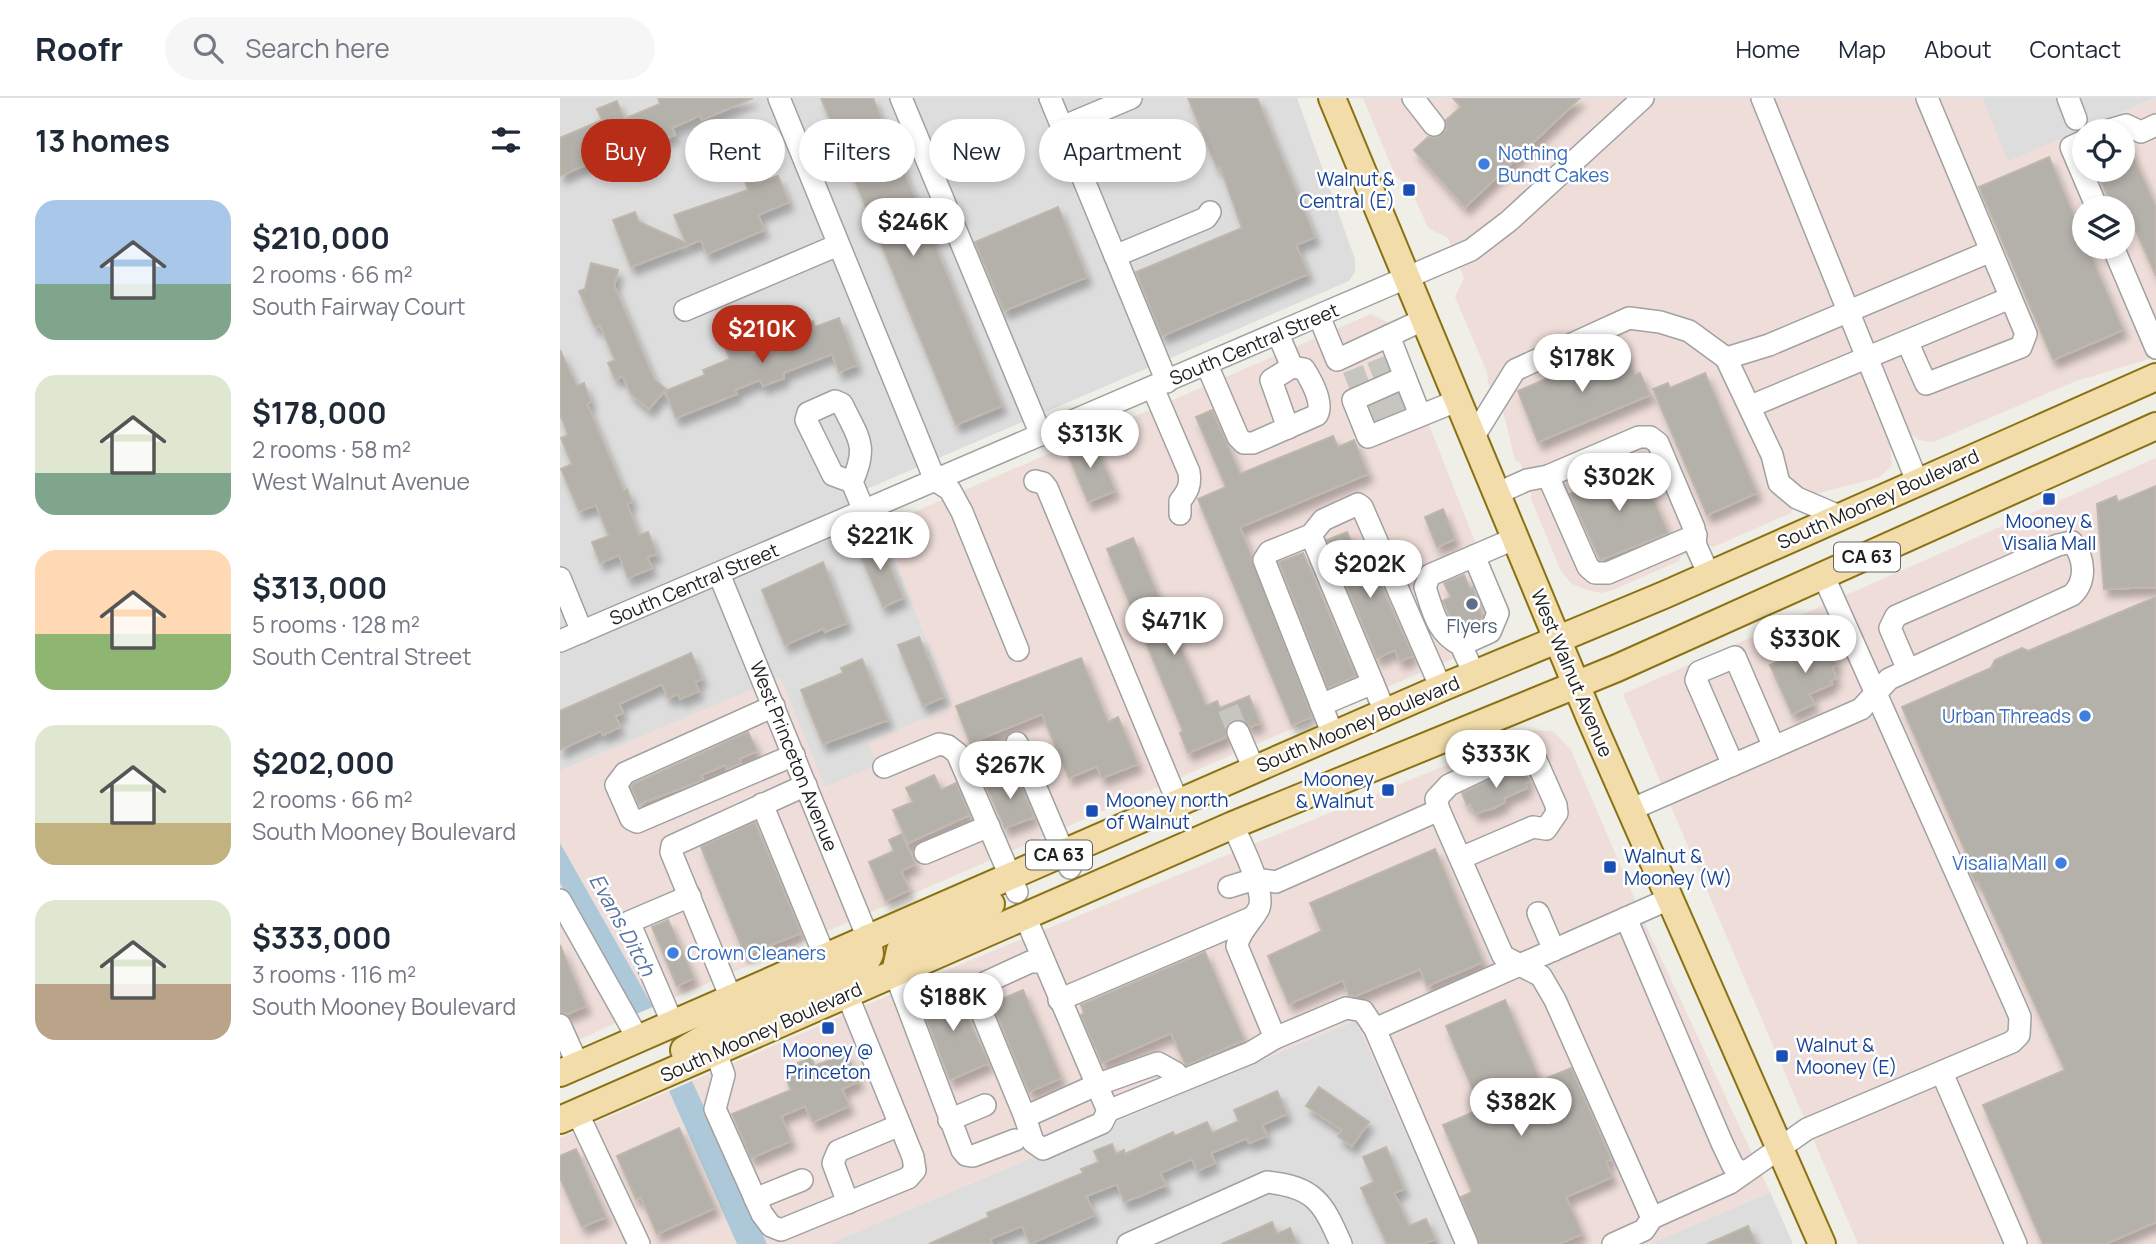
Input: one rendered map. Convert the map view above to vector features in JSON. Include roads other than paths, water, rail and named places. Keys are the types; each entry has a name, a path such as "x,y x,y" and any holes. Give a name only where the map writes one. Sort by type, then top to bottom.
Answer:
{"main road":[{"name":"West Walnut Avenue","path":"1332,98 1576,684 1822,1244"},
{"name":"South Mooney Boulevard","path":"1017,895 1067,861 1142,819 1385,712 1709,575 2156,377"},
{"name":"CA 63","path":"569,1069 868,938 1017,895 1233,825 1576,684 1824,577 2156,426"},
{"path":"895,973 900,950 906,943 1017,895"},
{"path":"575,1113 726,1025 857,969 865,964 870,954 868,938"},
{"name":"South Mooney Boulevard","path":"575,1113 895,973"}],"street":[{"path":"779,98 935,480 950,490 962,512 1018,650"},
{"path":"901,98 1041,435"},
{"path":"1050,98 1059,119"},
{"path":"1081,119 1131,98"},
{"path":"1413,98 1434,125"},
{"name":"South Central Street","path":"560,641 1471,250 1487,239 1643,98"},
{"path":"1762,98 1917,481"},
{"path":"1907,341 1926,384 2021,347 2026,334 1927,98"},
{"path":"2068,98 2076,119"},
{"path":"2135,130 2154,132"},
{"path":"1085,182 1115,256 1189,472 1190,482 1188,491 1180,501 1180,514"},
{"path":"1115,256 1198,222 1210,212"},
{"path":"685,310 838,245"},
{"path":"1726,358 1769,345 1991,251"},
{"path":"2118,259 2156,348"},
{"path":"1751,407 2010,298"},
{"path":"1319,316 1376,381 1459,400"},
{"path":"1474,436 1509,376 1534,359 1629,318 1660,322 1689,331 1726,358 1772,455 1779,483 1788,492 1839,516"},
{"path":"1376,381 1425,319"},
{"path":"1278,334 1292,367"},
{"path":"1208,365 1238,437 1244,443 1253,443 1288,428 1317,415 1321,410 1304,369 1292,367 1271,380 1288,428"},
{"path":"1498,493 1527,480 1548,476 1639,437 1650,437 1658,443 1696,535 1696,546 1709,575"},
{"path":"1548,476 1588,567 1595,573 1608,573 1696,535"},
{"path":"1035,481 1048,488 1178,803"},
{"path":"852,482 864,511"},
{"path":"1333,735 1264,560 1269,552 1311,535 1323,520 1358,504 1362,507 1441,688"},
{"path":"1311,535 1385,712"},
{"path":"1474,674 1461,645 1447,638 1436,621 1425,587 1430,575 1517,538"},
{"path":"1630,810 1861,709 1889,679 2072,596 2079,588 2084,574 2076,547 2072,542 2058,545 1896,616 1890,628 1908,670"},
{"path":"1461,645 1490,632 1498,613 1474,556"},
{"name":"West Princeton Avenue","path":"719,573 868,938"},
{"path":"1613,1244 1644,1230 1651,1218 1730,1183 1807,1129 2012,1042 2019,1035 2020,1017 1897,735 1875,695 1824,577"},
{"path":"560,578 582,632"},
{"path":"1733,765 1696,680 1699,673 1735,657 1774,747"},
{"path":"1321,705 1373,683"},
{"path":"774,706 625,773 620,776 616,785 631,818 638,822 794,755"},
{"path":"1238,732 1254,769"},
{"path":"1017,743 1067,861"},
{"path":"884,767 939,744 948,746 962,761 1042,962 1108,1111"},
{"path":"1229,887 1255,879 1276,882 1439,801 1449,785 1515,754 1528,755 1536,760 1556,805 1556,813 1546,829 1534,827 1461,859"},
{"path":"731,998 671,852 672,846 806,785"},
{"path":"1439,801 1503,956 1541,976 1555,1000 1651,1218"},
{"path":"762,804 825,957"},
{"path":"1233,825 1255,879 1260,900 1259,907 1238,939 1237,946 1275,1038"},
{"path":"925,853 989,826"},
{"path":"672,1022 629,922 690,896"},
{"path":"1375,1029 1669,898"},
{"path":"560,900 638,1039"},
{"path":"1538,913 1554,950"},
{"path":"1059,1000 1251,918"},
{"path":"1626,918 1722,1143 1734,1166 1743,1173"},
{"path":"560,919 574,944 587,948"},
{"path":"1042,962 1030,962 978,986 973,991 1033,1142 1043,1149 1102,1123 1108,1111 1250,1053 1275,1038 1346,1008 1363,1011 1375,1029 1468,1244"},
{"path":"895,973 949,1120 966,1155 981,1154 1015,1140"},
{"path":"716,1052 724,1074 715,1109 755,1199 771,1226 780,1230 908,1178 915,1170 900,1125 846,994"},
{"path":"561,1025 569,1069"},
{"path":"1025,1117 1096,1085 1158,1063 1176,1073 1180,1081"},
{"path":"1942,1073 2016,1244"},
{"path":"949,1120 985,1105"},
{"path":"575,1113 639,1244"},
{"path":"848,1203 833,1163 838,1151 900,1125"},
{"path":"755,1199 802,1180"},
{"path":"1128,1244 1266,1181 1291,1184 1308,1190 1327,1213 1341,1244"}],"water":[{"path":"560,843 653,1007 634,1015 560,883"},
{"path":"692,1081 767,1244 737,1244 669,1091"}],"tunnel":[{"path":"1377,359 1385,378"},
{"path":"1353,369 1360,387"},
{"path":"1392,394 1400,414"},
{"path":"1374,402 1382,421"},
{"path":"1228,708 1238,732"}],"place":[{"name":"Nothing Bundt Cakes","path":"1484,164"},
{"name":"Walnut & Central (E)","path":"1409,190"},
{"name":"Mooney & Visalia Mall","path":"2049,499"},
{"name":"Flyers","path":"1472,604"},
{"name":"Urban Threads","path":"2085,716"},
{"name":"Mooney & Walnut","path":"1388,790"},
{"name":"Mooney north of Walnut","path":"1092,811"},
{"name":"Visalia Mall","path":"2061,863"},
{"name":"Walnut & Mooney (W)","path":"1610,867"},
{"name":"Crown Cleaners","path":"673,953"},
{"name":"Mooney @ Princeton","path":"828,1028"},
{"name":"Walnut & Mooney (E)","path":"1782,1056"}],"water label":[{"name":"Evans Ditch","path":"622,925"}]}
